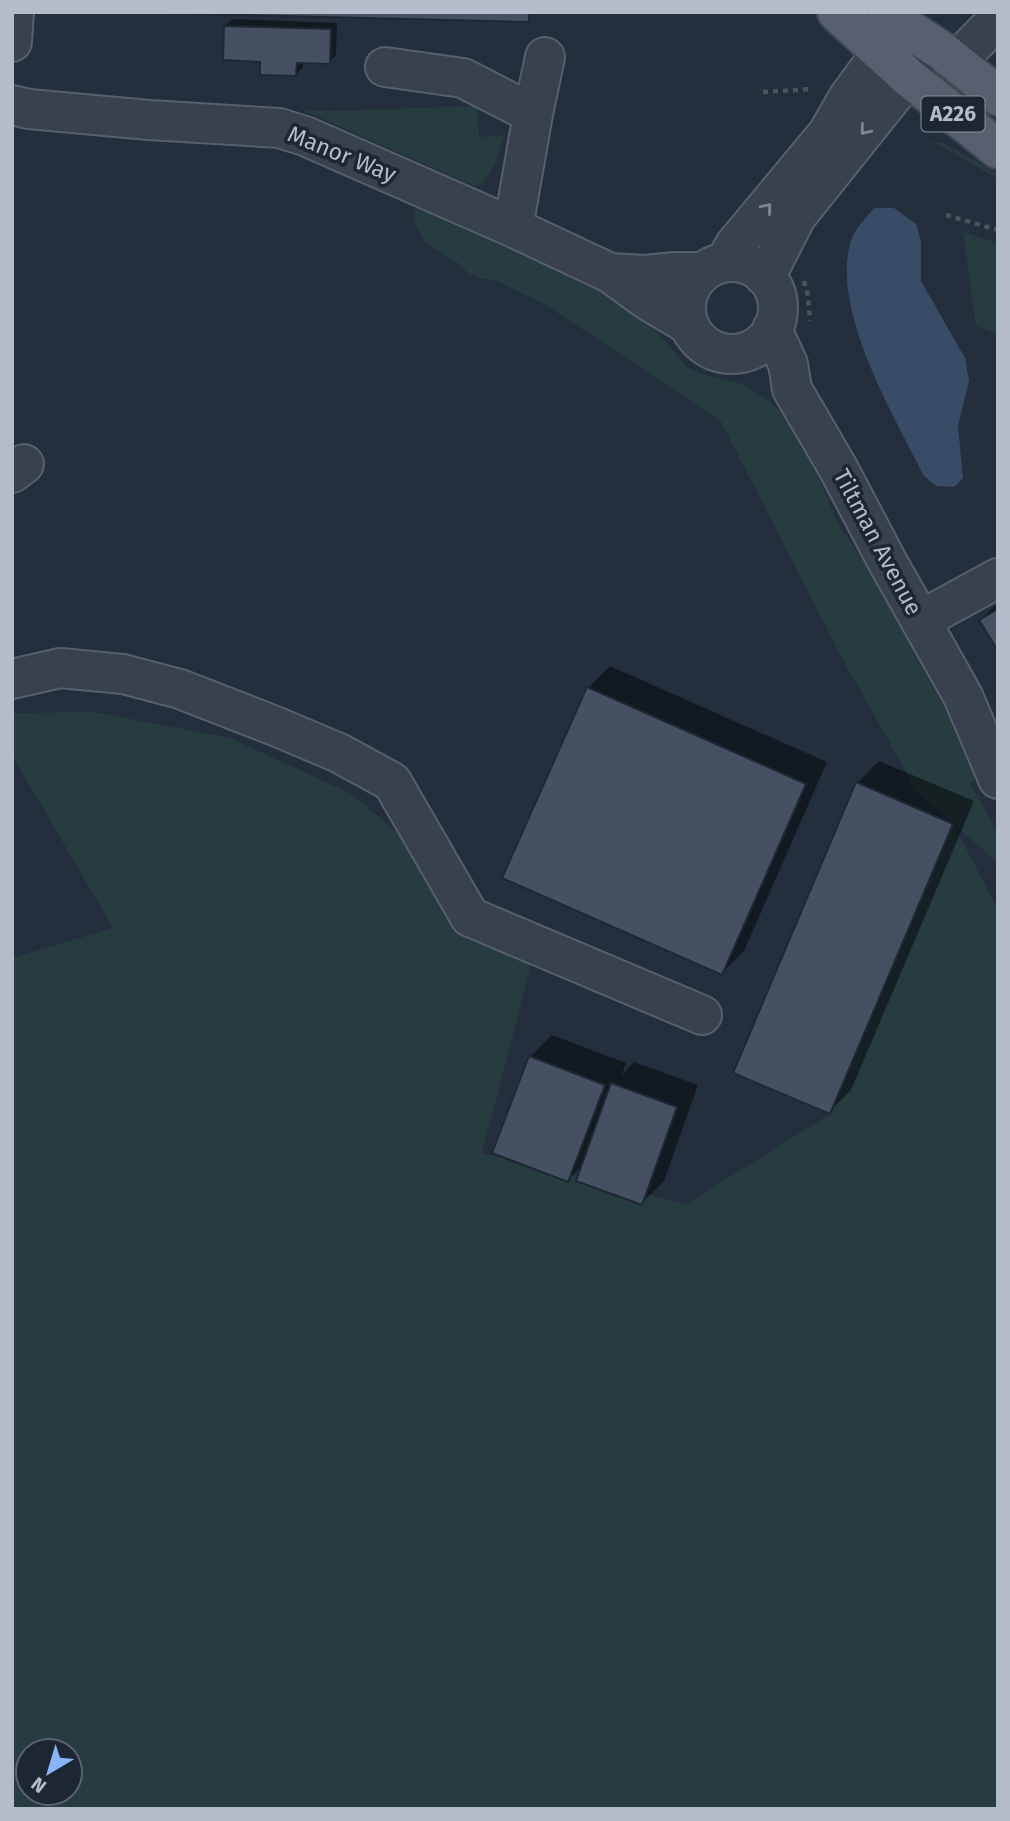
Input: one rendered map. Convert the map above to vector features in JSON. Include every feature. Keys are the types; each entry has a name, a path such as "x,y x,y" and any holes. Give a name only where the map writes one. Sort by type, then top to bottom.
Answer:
{"main road":[{"name":"A226","path":"836,12 898,44 998,149"},
{"path":"898,44 957,62 998,96"},
{"path":"957,62 945,75 944,80 993,123 998,149"}],"street":[{"path":"12,43 14,12"},
{"path":"864,12 898,44"},
{"path":"957,62 998,19"},
{"path":"714,267 742,263 764,276 774,290 778,304 776,318 759,340 735,354 708,347 696,338 686,312 687,297 692,284 714,267 735,245 826,136 848,98 898,44"},
{"path":"764,276 898,44"},
{"path":"510,226 515,217 545,57"},
{"path":"385,67 464,79 533,114"},
{"name":"Manor Way","path":"12,105 29,109 149,120 279,128 305,136 610,273 647,300 689,325"},
{"name":"Manor Way","path":"610,273 645,275 714,267"},
{"name":"Tiltman Avenue","path":"759,340 768,374 792,389 963,696 998,779"},
{"path":"921,620 998,578"},
{"path":"12,679 60,667 123,674 180,689 339,753 392,782 470,917 702,1015"},
{"name":"Tiltman Avenue","path":"963,696 998,729"}],"path":[{"path":"763,92 818,89"},
{"path":"946,215 998,230"}],"green space":[{"path":"477,106 479,137 504,137 491,172 476,187 303,110 335,111"},
{"path":"929,142 944,143 998,174 998,179 941,146"},
{"path":"416,207 609,293 649,322 686,366 698,373 739,383 767,399 779,410 794,431 818,476 840,527 868,568 982,775 970,783 998,833 998,862 954,825 998,910 998,1809 12,1809 12,958 113,928 12,755 12,713 94,712 230,738 352,794 535,950 482,1153 686,1204 830,1114 953,824 913,789 909,777 842,658 720,420 544,304 495,280 469,274 423,239 415,223"},
{"path":"963,232 998,243 998,335 976,326"}],"water":[{"path":"874,208 894,208 916,224 921,241 921,281 965,358 969,381 958,426 963,478 954,487 936,486 924,476 882,392 856,328 849,296 847,266 852,238"}],"building":[{"path":"123,12 529,12 529,22"},
{"path":"224,26 331,29 330,64 297,63 296,76 260,75 260,62 223,60"},
{"path":"998,609 998,651 979,620"},
{"path":"587,687 806,784 722,975 502,878"},
{"path":"856,782 953,824 830,1114 733,1073"},
{"path":"529,1056 605,1085 568,1182 492,1153"},
{"path":"611,1083 677,1107 642,1205 576,1181"}]}
